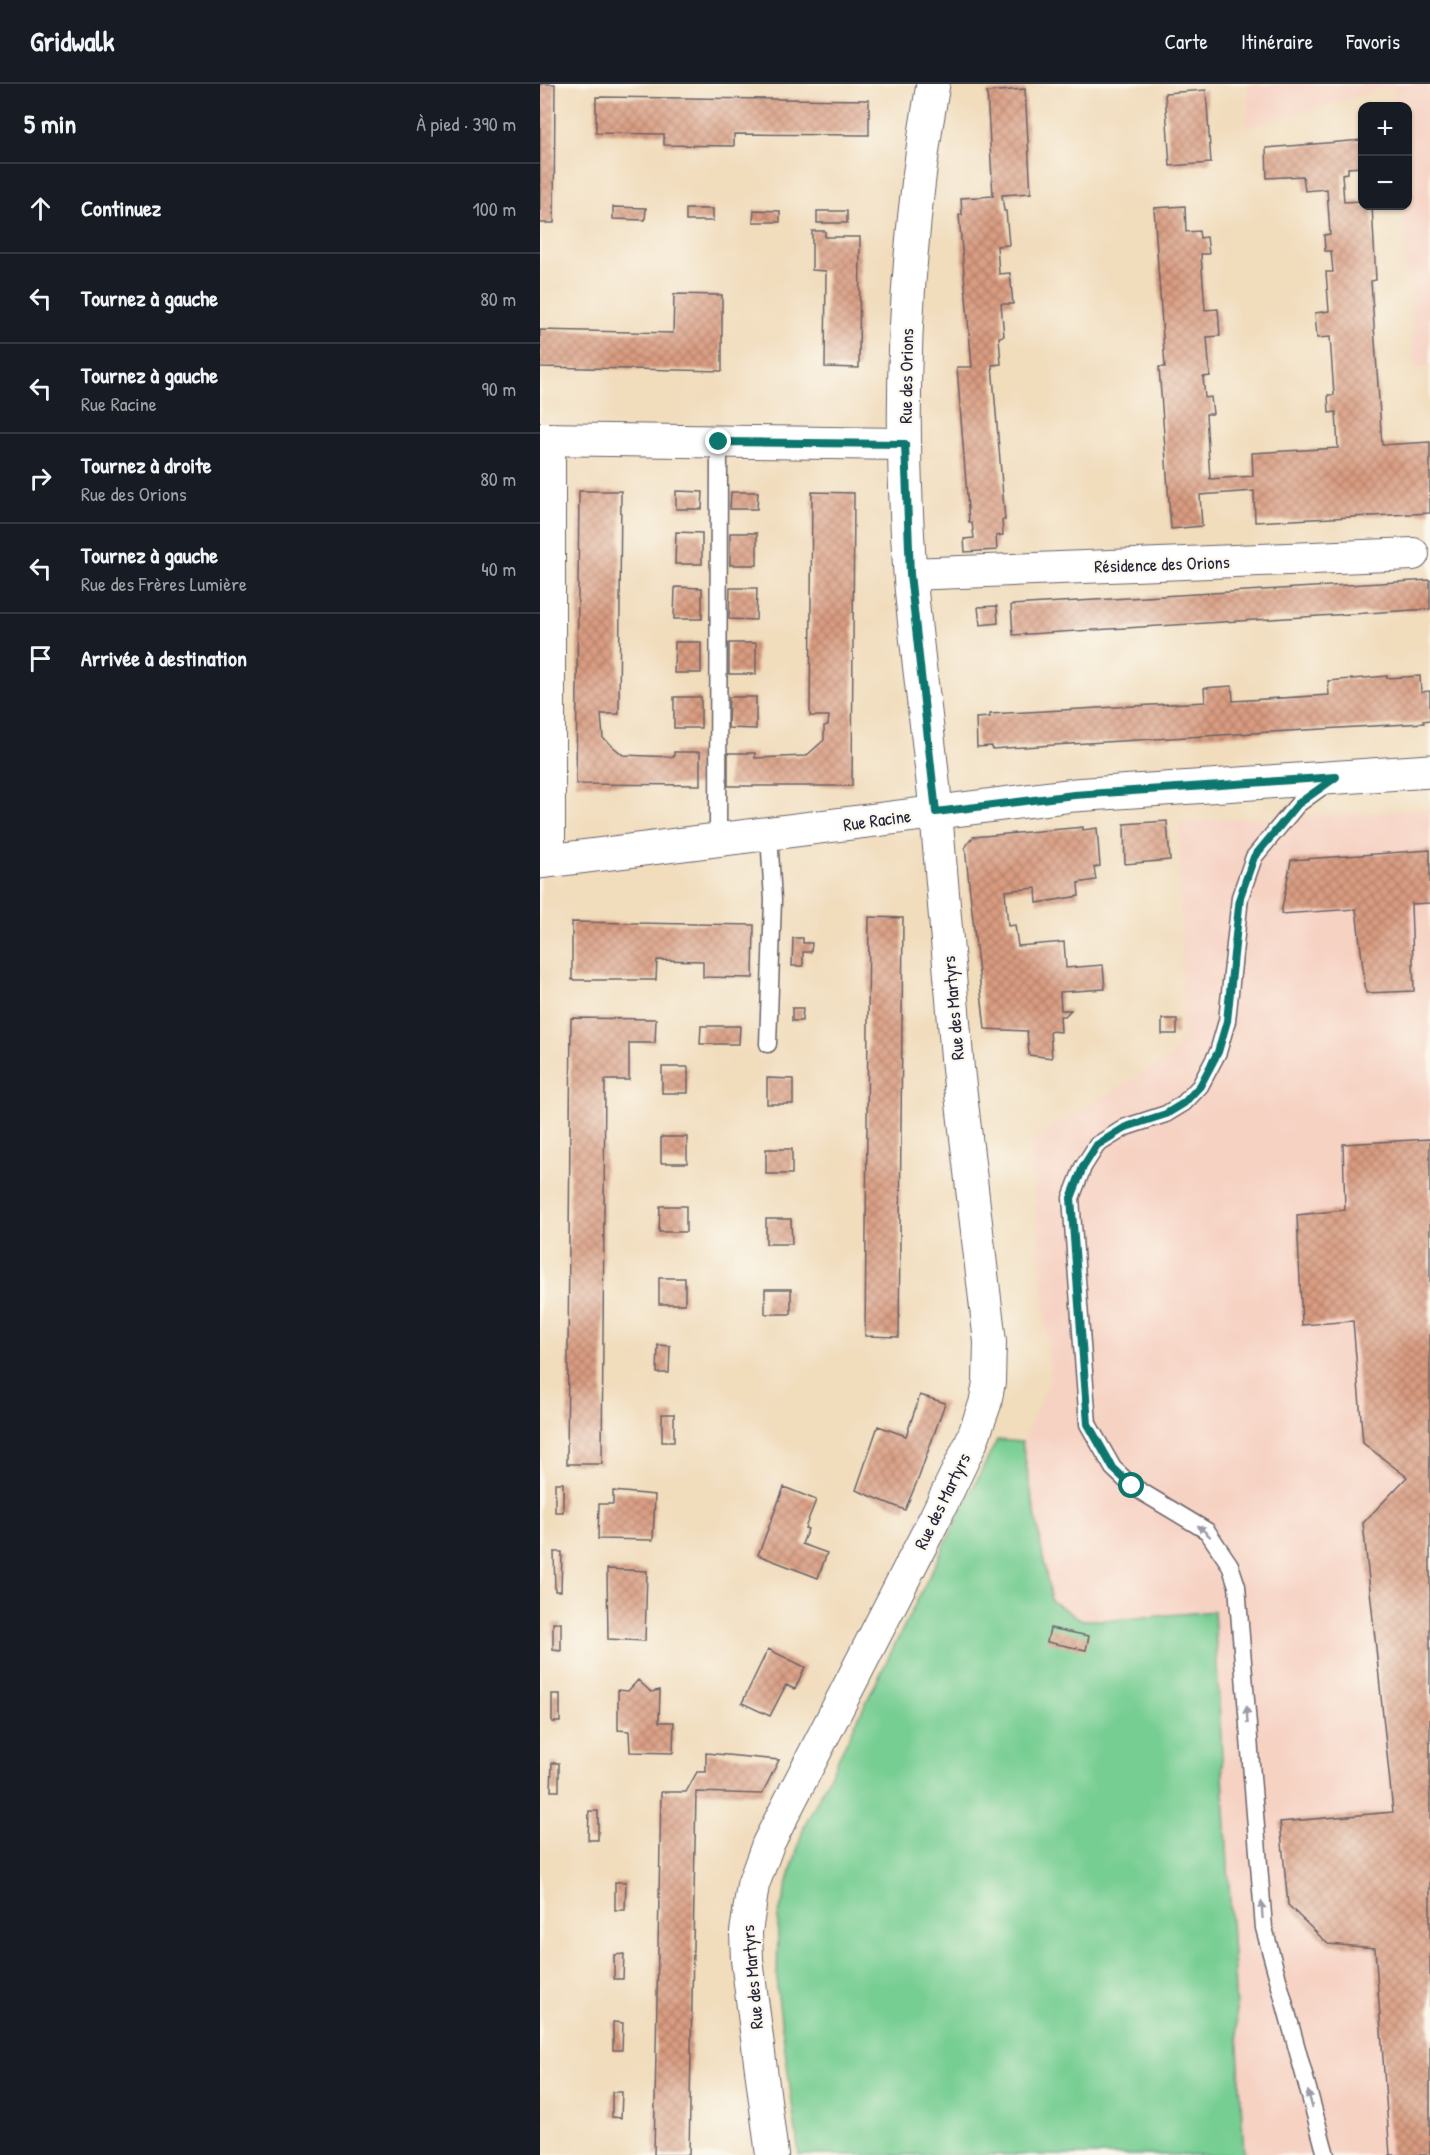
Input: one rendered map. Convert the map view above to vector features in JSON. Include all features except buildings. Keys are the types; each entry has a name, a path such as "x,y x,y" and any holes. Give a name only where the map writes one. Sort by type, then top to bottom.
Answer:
{"street":[{"name":"Rue des Orions","path":"933,84 912,249 907,327 905,444 910,574 936,812"},
{"path":"545,862 545,439 905,444"},
{"name":"Résidence des Orions","path":"910,574 1413,554"},
{"name":"Rue Racine","path":"545,862 1074,795 1430,771"},
{"name":"Rue des Martyrs","path":"772,2155 747,1960 747,1912 753,1885 768,1844 971,1443 985,1404 989,1382 990,1342 958,1069 936,812"}],"lane":[{"path":"718,841 719,442"},
{"path":"1326,2155 1264,1928 1237,1586 1230,1565 1207,1530 1132,1486 1113,1468 1088,1424 1071,1198 1083,1167 1097,1145 1126,1127 1166,1114 1184,1103 1200,1086 1218,1052 1227,1021 1240,897 1254,857 1298,804 1336,777"},
{"path":"768,834 772,900 768,1044"}],"shaded area":[{"path":"1248,84 1430,84 1430,367 1415,368 1402,210 1412,210 1412,102 1395,102 1393,86 1247,128"},
{"path":"1430,809 1430,2155 1243,2155 1214,1612 1113,1620 1082,1620 1050,1601 1022,1442 1051,1379 1030,1141 1170,1057 1183,1035 1179,822"}],"green space":[{"path":"997,1440 1022,1442 1051,1601 1082,1620 1113,1620 1214,1611 1244,2155 799,2155 777,1989 778,1917 803,1829"}],"route":[{"path":"719,442 905,444 910,574 936,812 1074,795 1336,777 1298,804 1254,857 1240,897 1227,1021 1218,1052 1200,1086 1184,1103 1166,1114 1126,1127 1097,1145 1083,1167 1071,1198 1088,1424 1113,1468 1132,1486"}]}
